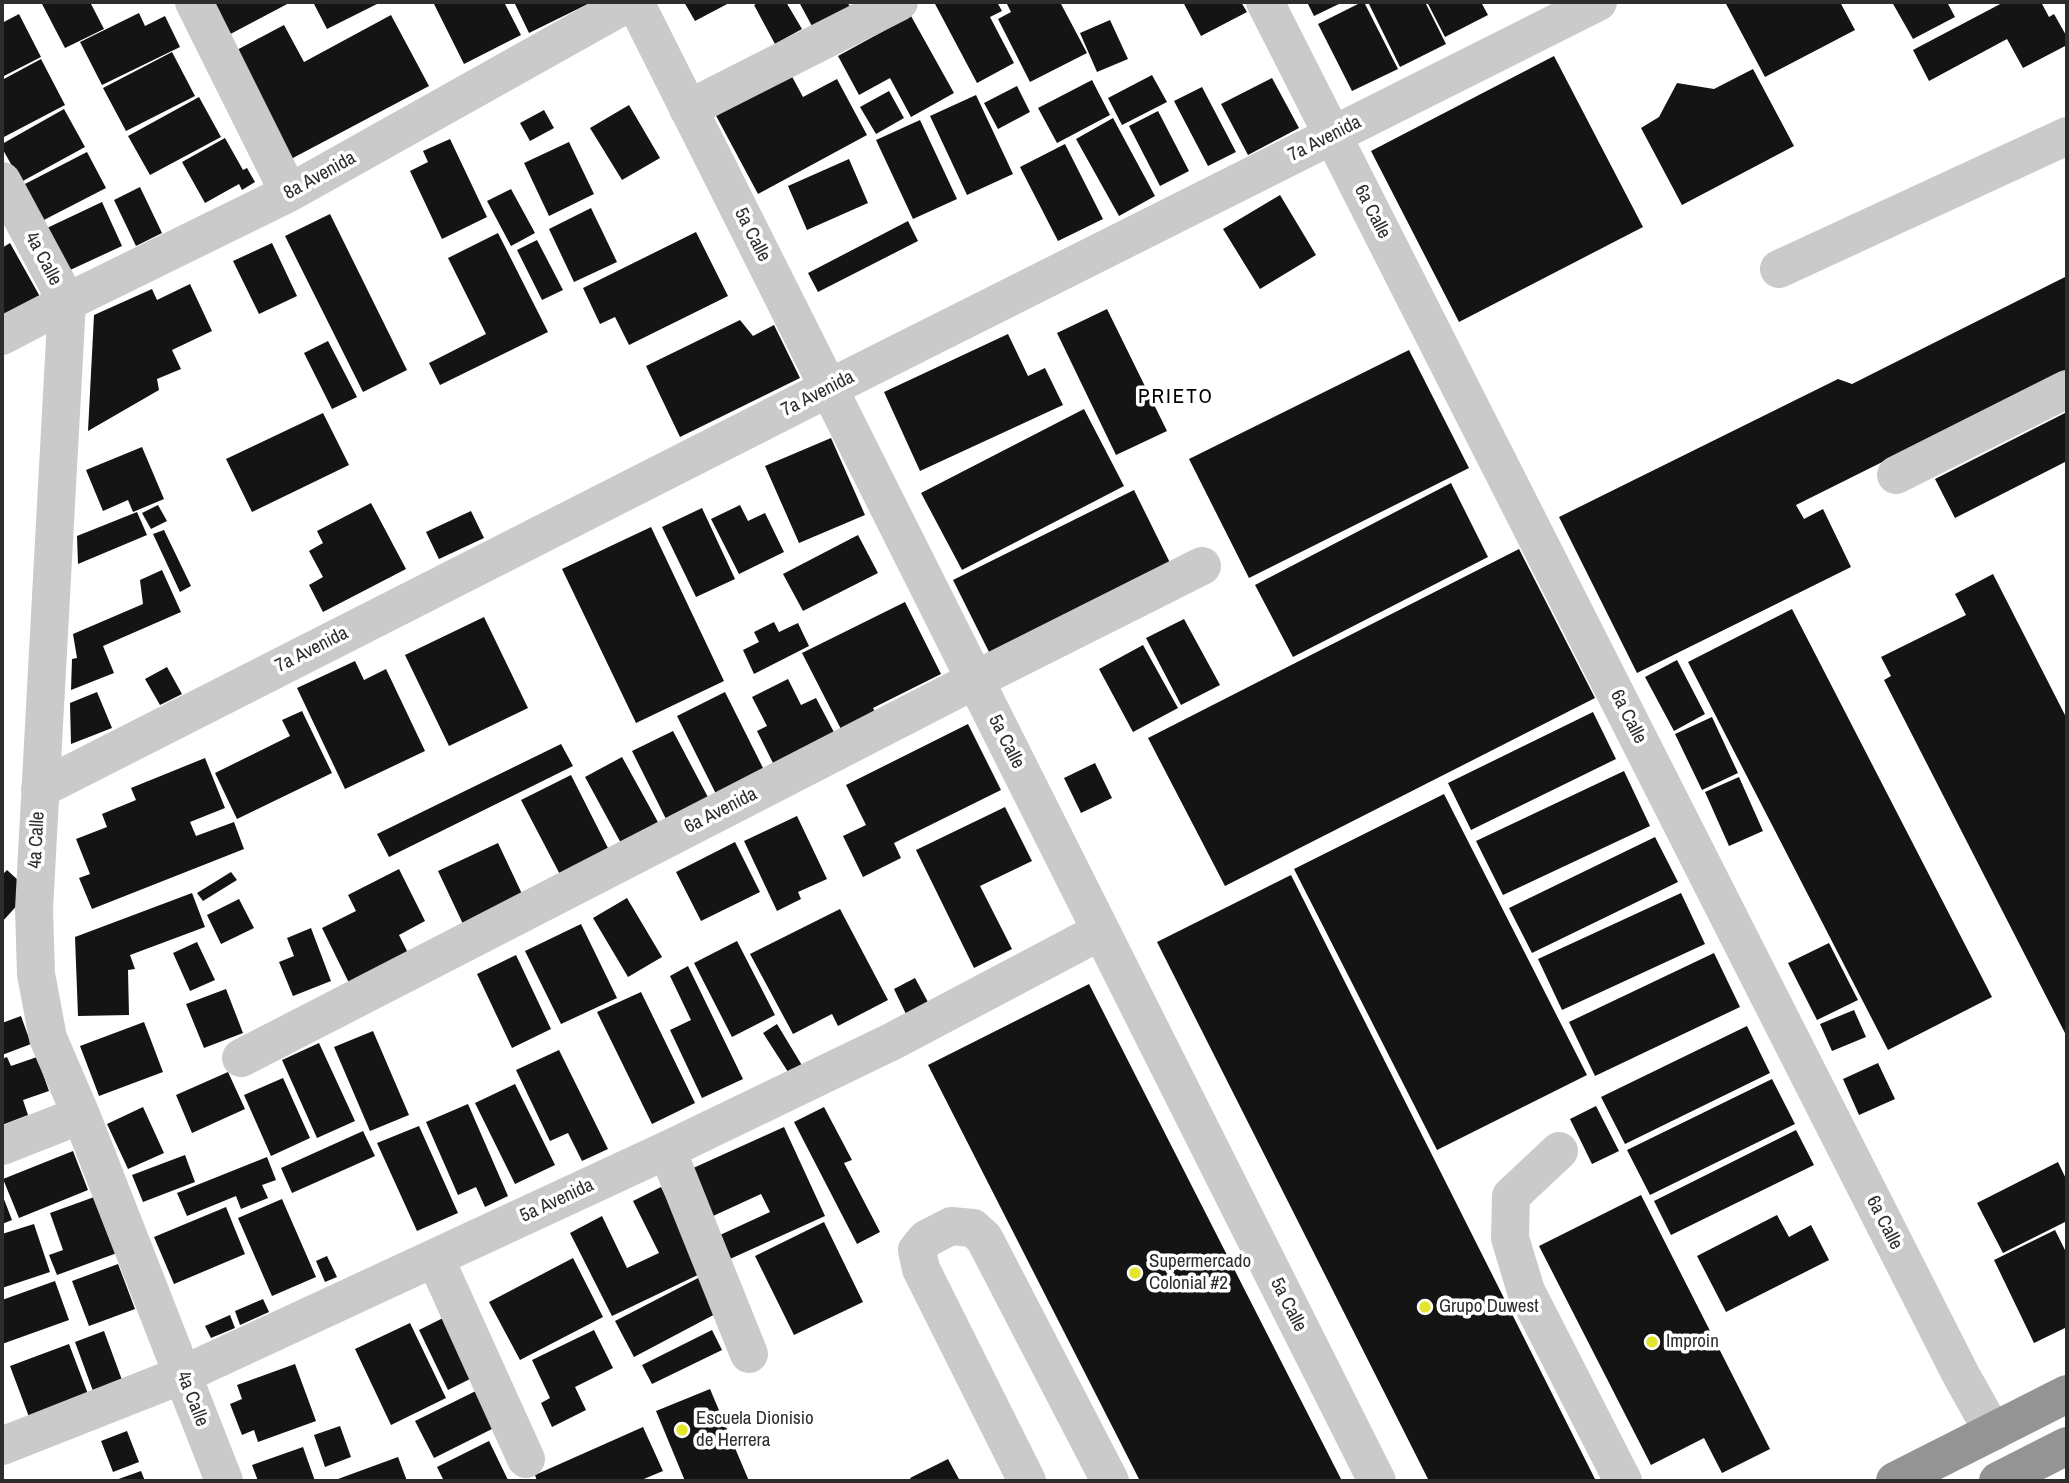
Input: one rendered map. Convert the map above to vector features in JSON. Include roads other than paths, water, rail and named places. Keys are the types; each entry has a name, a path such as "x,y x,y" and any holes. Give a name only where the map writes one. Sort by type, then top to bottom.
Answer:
{"highway":[{"path":"1895,1481 2067,1394"},
{"path":"1998,1481 2051,1455"}],"street":[{"path":"194,2 289,193"},
{"name":"8a Avenida","path":"2,336 289,193 632,2"},
{"name":"5a Calle","path":"632,2 829,388 1377,1481"},
{"path":"688,109 899,2"},
{"name":"6a Calle","path":"1265,2 1961,1375 1993,1432"},
{"name":"7a Avenida","path":"40,789 829,388 1598,2"},
{"path":"1779,269 2067,136"},
{"name":"4a Calle","path":"2,181 66,302 34,909 36,974 48,1038 81,1115 224,1481"},
{"path":"1896,475 2067,389"},
{"name":"6a Avenida","path":"241,1058 1202,566"},
{"name":"5a Avenida","path":"2,1446 183,1375 667,1150 893,1041 1101,931"},
{"path":"2,1146 81,1115"},
{"path":"667,1150 749,1354"},
{"path":"1559,1152 1511,1196 1510,1238 1526,1291 1623,1481"},
{"path":"1027,1481 921,1269 917,1250 926,1240 951,1226 973,1228 984,1238 1110,1481"},
{"path":"435,1258 526,1459"}],"place":[{"name":"Supermercado Colonial #2","path":"1135,1273"},
{"name":"Grupo Duwest","path":"1425,1307"},
{"name":"Improin","path":"1652,1342"},
{"name":"Escuela Dionisio de Herrera","path":"682,1430"}],"district":[{"name":"PRIETO","path":"1176,397"}]}
